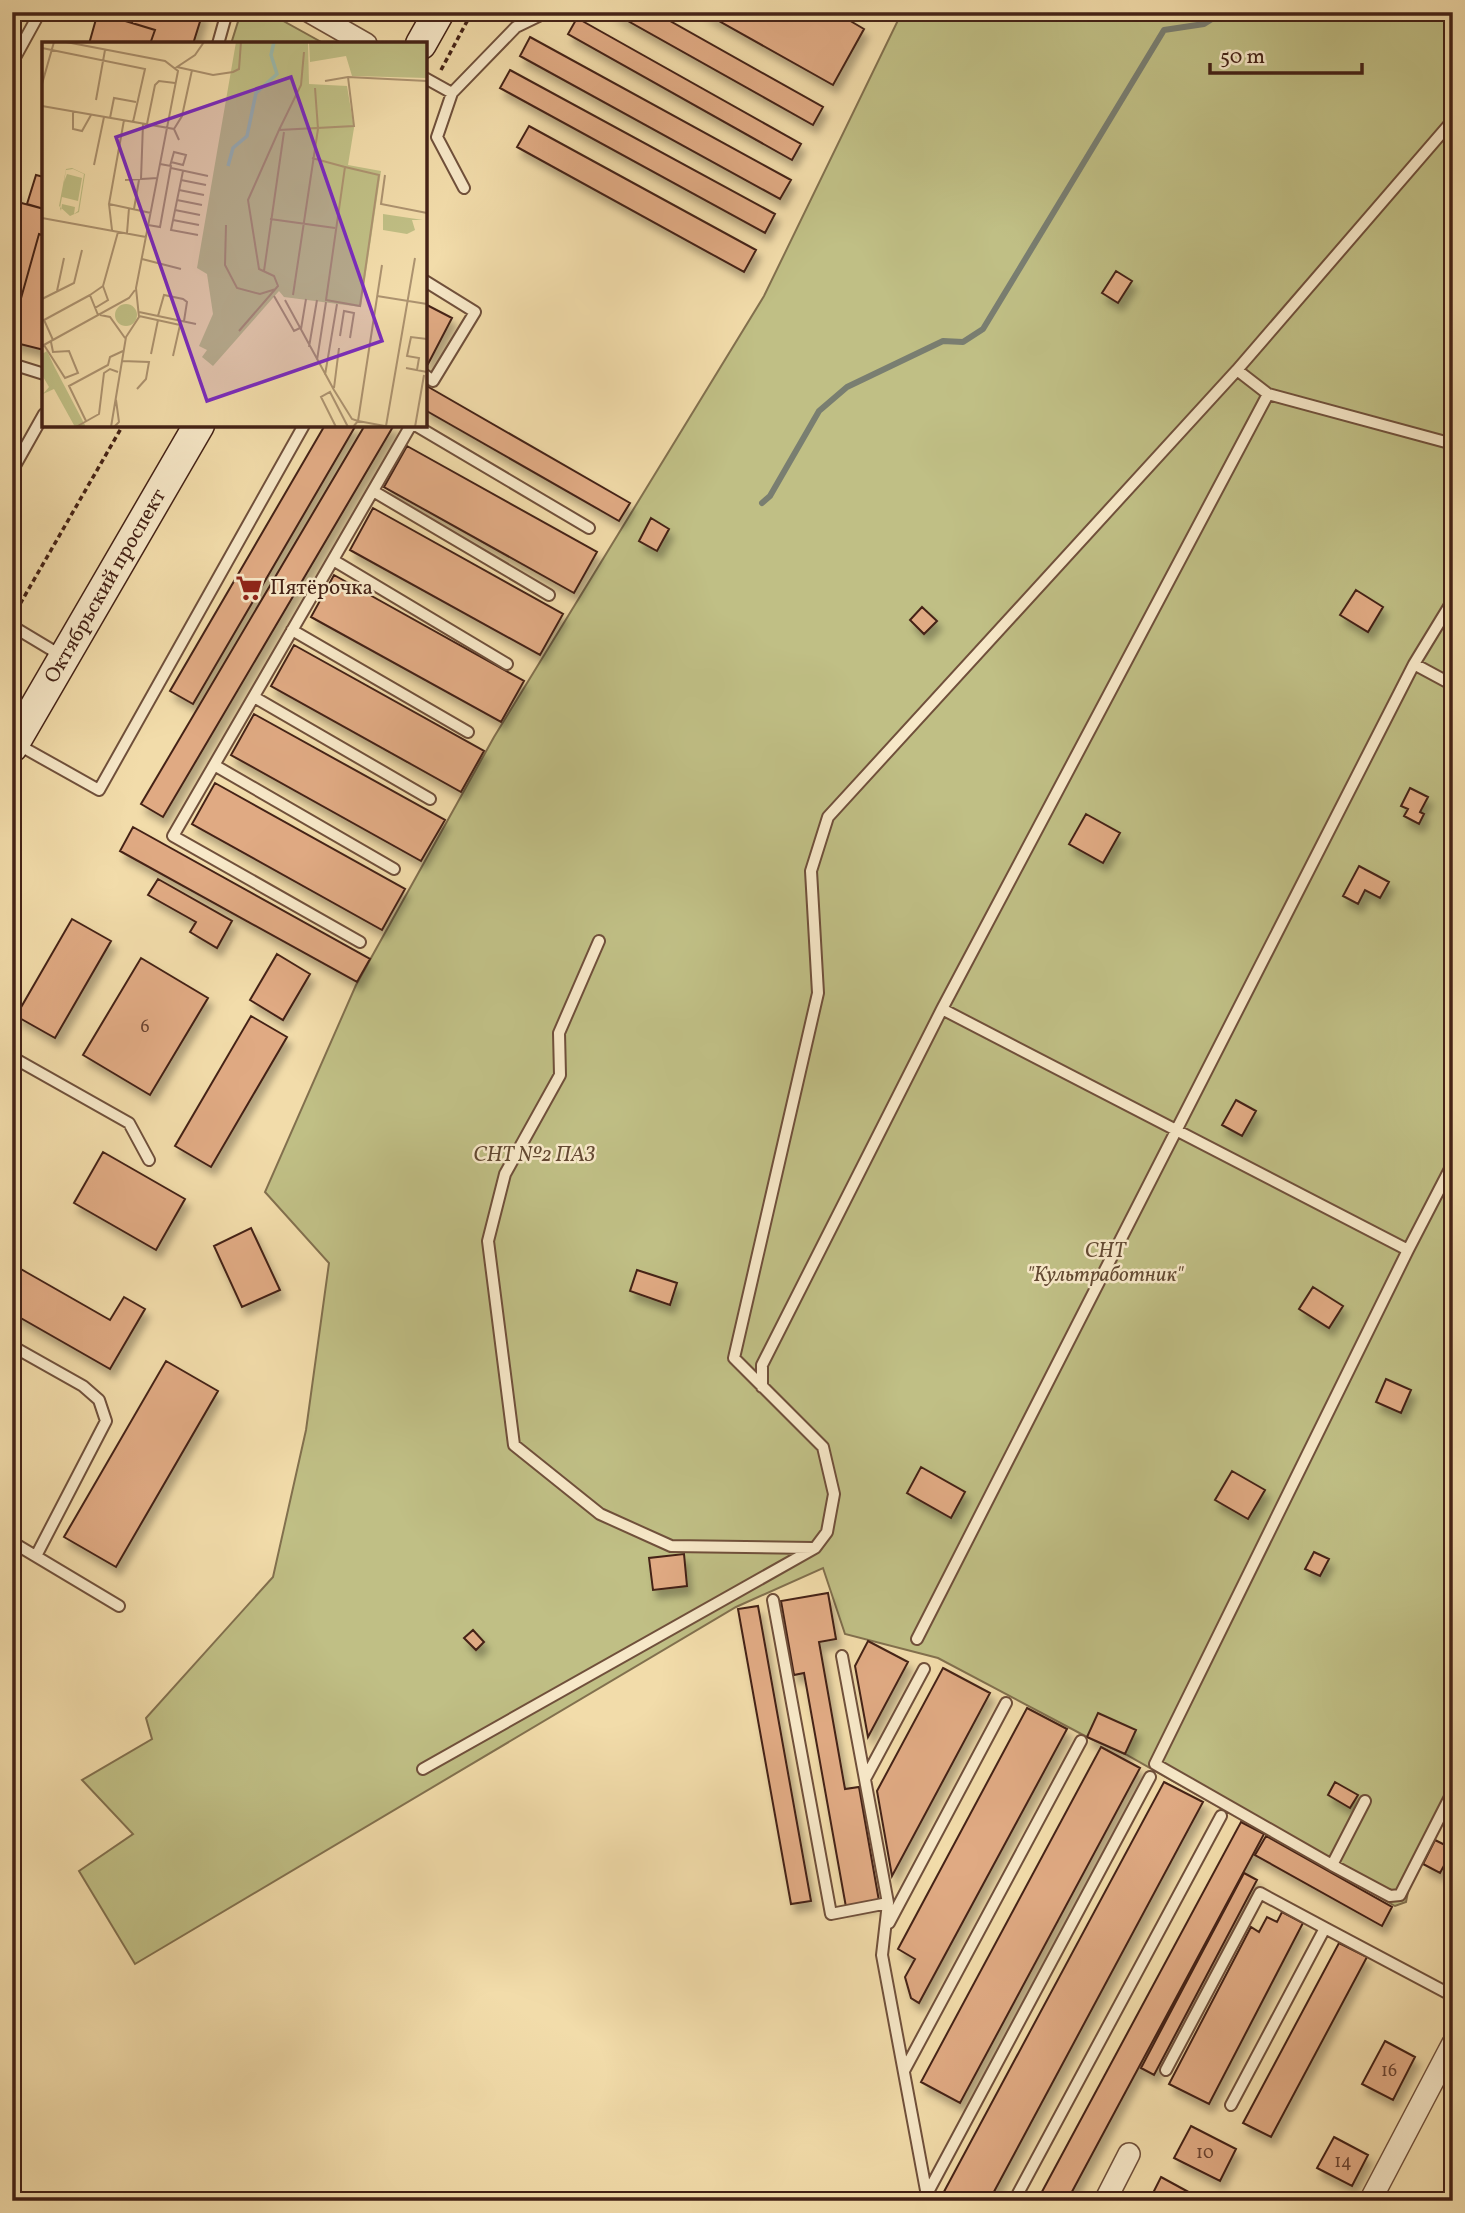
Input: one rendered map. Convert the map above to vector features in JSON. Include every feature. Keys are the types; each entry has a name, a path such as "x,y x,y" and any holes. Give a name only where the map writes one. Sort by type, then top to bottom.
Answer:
{"main road":[{"path":"422,42 439,12"},
{"name":"Октябрьский проспект","path":"14,745 198,427"}],"street":[{"path":"310,12 362,42"},
{"path":"1370,2201 1453,2043"},
{"path":"1105,2201 1129,2154"}],"lane":[{"path":"12,63 40,12"},
{"path":"219,42 227,12"},
{"path":"464,188 437,137 452,93 516,27 547,12"},
{"path":"430,80 452,93"},
{"path":"423,1769 815,1548 827,1532 834,1494 822,1447 734,1358 818,993 811,870 828,817 1237,370 1453,120"},
{"path":"427,282 475,312 433,380 427,376"},
{"path":"12,364 42,373"},
{"path":"1237,370 1268,394 1453,444"},
{"path":"762,1387 762,1365 942,1009 1268,394"},
{"path":"12,471 42,418"},
{"path":"14,745 99,790 303,427"},
{"path":"360,942 173,836 412,427"},
{"path":"416,427 589,528"},
{"path":"373,491 548,594"},
{"path":"333,560 508,664"},
{"path":"917,1639 1413,664 1453,600"},
{"path":"12,626 65,657"},
{"path":"292,630 468,732"},
{"path":"1413,664 1453,685"},
{"path":"254,697 430,799"},
{"path":"214,765 394,869"},
{"path":"599,942 559,1033 560,1075 505,1174 488,1241 514,1444 600,1514 671,1546 815,1548"},
{"path":"942,1009 1408,1250"},
{"path":"12,1057 129,1123 149,1160"},
{"path":"1453,1163 1155,1764 1332,1866 1390,1896 1400,1895 1453,1791"},
{"path":"12,1346 83,1386 99,1400 106,1421 36,1556"},
{"path":"12,1542 119,1606"},
{"path":"772,1600 831,1914 888,1903"},
{"path":"842,1656 888,1903 882,1955 927,2197"},
{"path":"865,1779 924,1669"},
{"path":"885,1929 1006,1703"},
{"path":"904,2071 1081,1741"},
{"path":"927,2197 1150,1777"},
{"path":"1332,1866 1365,1801"},
{"path":"1014,2201 1221,1816"},
{"path":"1166,2070 1260,1893 1453,1996"},
{"path":"1231,2105 1325,1928"}],"path":[{"path":"430,80 472,12"},
{"path":"12,617 122,427"},
{"path":"12,834 19,823"}],"green space":[{"path":"241,12 267,12 321,42 232,42"},
{"path":"902,12 1453,12 1453,1799 1410,1882 1406,1902 1395,1906 1125,1754 1087,1737 938,1658 845,1634 823,1568 736,1607 135,1964 79,1871 133,1834 82,1780 152,1739 146,1718 273,1577 306,1430 329,1263 265,1192 356,985 494,737 764,296"}],"building":[{"path":"98,12 122,12 119,19 155,30 151,42 90,42"},
{"path":"135,12 203,12 194,42 151,42 155,30 132,23"},
{"path":"612,12 654,12 823,107 813,125"},
{"path":"703,12 835,12 864,29 833,85"},
{"path":"577,18 801,144 792,160 568,34"},
{"path":"530,37 791,180 780,199 520,56"},
{"path":"510,70 775,214 765,233 500,88"},
{"path":"529,126 756,250 744,272 517,147"},
{"path":"36,175 42,176 42,208 27,204"},
{"path":"12,191 16,192 14,201 42,208 42,235 39,234 18,309 12,307"},
{"path":"39,234 42,235 42,350 12,342 12,307 18,309"},
{"path":"1116,271 1132,281 1118,303 1102,293"},
{"path":"427,305 452,318 427,364"},
{"path":"427,386 630,503 619,521 427,411"},
{"path":"324,427 355,427 193,704 170,691"},
{"path":"364,427 393,427 163,817 141,804"},
{"path":"407,446 597,552 574,593 384,487"},
{"path":"373,508 563,614 540,655 350,550"},
{"path":"651,518 669,529 657,551 639,541"},
{"path":"334,575 524,681 501,722 311,617"},
{"path":"1356,590 1383,607 1368,632 1340,615"},
{"path":"922,607 937,621 924,634 910,620"},
{"path":"294,645 484,751 461,792 271,686"},
{"path":"254,714 445,820 421,861 231,755"},
{"path":"215,783 405,889 382,930 192,824"},
{"path":"1410,788 1428,797 1420,812 1424,814 1419,824 1404,816 1408,809 1401,806"},
{"path":"1086,814 1120,833 1103,863 1069,844"},
{"path":"133,827 370,959 357,982 120,851"},
{"path":"1359,866 1389,882 1380,898 1365,890 1358,904 1343,896"},
{"path":"158,879 232,921 217,948 190,932 196,922 148,895"},
{"path":"72,919 111,941 55,1038 16,1016"},
{"path":"277,954 310,974 283,1020 250,1000"},
{"path":"141,958 208,998 150,1095 83,1055"},
{"path":"251,1016 287,1037 211,1167 175,1146"},
{"path":"1236,1100 1256,1111 1242,1136 1222,1125"},
{"path":"103,1152 185,1199 156,1250 74,1203"},
{"path":"251,1228 280,1290 242,1307 214,1246"},
{"path":"12,1264 110,1320 124,1297 145,1309 110,1369 12,1313"},
{"path":"637,1270 677,1283 670,1305 630,1291"},
{"path":"1313,1287 1343,1306 1329,1328 1299,1309"},
{"path":"166,1361 218,1391 116,1567 64,1537"},
{"path":"1386,1379 1411,1390 1401,1413 1376,1402"},
{"path":"921,1467 965,1492 951,1518 907,1493"},
{"path":"1232,1471 1265,1490 1248,1519 1215,1500"},
{"path":"1314,1552 1329,1559 1320,1576 1305,1569"},
{"path":"684,1554 687,1586 653,1590 649,1558"},
{"path":"828,1593 836,1639 819,1642 845,1789 859,1787 879,1901 846,1907 804,1673 794,1675 781,1601"},
{"path":"758,1606 811,1901 791,1904 738,1609"},
{"path":"473,1630 484,1642 476,1650 464,1638"},
{"path":"868,1641 908,1662 868,1737 855,1666"},
{"path":"943,1668 990,1693 892,1876 877,1791"},
{"path":"1027,1708 1067,1729 919,2003 911,1998 905,1977 915,1959 898,1949"},
{"path":"1098,1713 1136,1730 1125,1754 1087,1737"},
{"path":"1101,1747 1140,1768 960,2103 921,2082"},
{"path":"1164,1782 1203,1802 989,2201 939,2201"},
{"path":"1335,1782 1358,1795 1350,1808 1328,1795"},
{"path":"1241,1822 1264,1834 1067,2201 1037,2201"},
{"path":"1266,1836 1392,1907 1382,1926 1255,1855"},
{"path":"1435,1840 1453,1849 1440,1873 1423,1864"},
{"path":"1244,1873 1257,1880 1154,2075 1141,2068"},
{"path":"1282,1912 1303,1923 1209,2104 1169,2084 1251,1927 1259,1932 1267,1917 1277,1922"},
{"path":"1339,1943 1367,1957 1271,2137 1243,2123"},
{"path":"1385,2041 1415,2057 1393,2100 1362,2084"},
{"path":"1191,2126 1236,2149 1220,2181 1174,2158"},
{"path":"1334,2137 1368,2155 1352,2186 1317,2168"},
{"path":"1161,2177 1205,2201 1149,2201"}],"waterway":[{"path":"762,503 770,496 819,411 847,387 943,341 963,342 983,329 1164,30 1204,24 1223,12"}],"place":[{"name":"Пятёрочка","path":"249,588"}],"park label":[{"name":"СНТ №2 ПАЗ","path":"534,1155"},
{"name":"СНТ \"Культработник\"","path":"1105,1263"}]}
